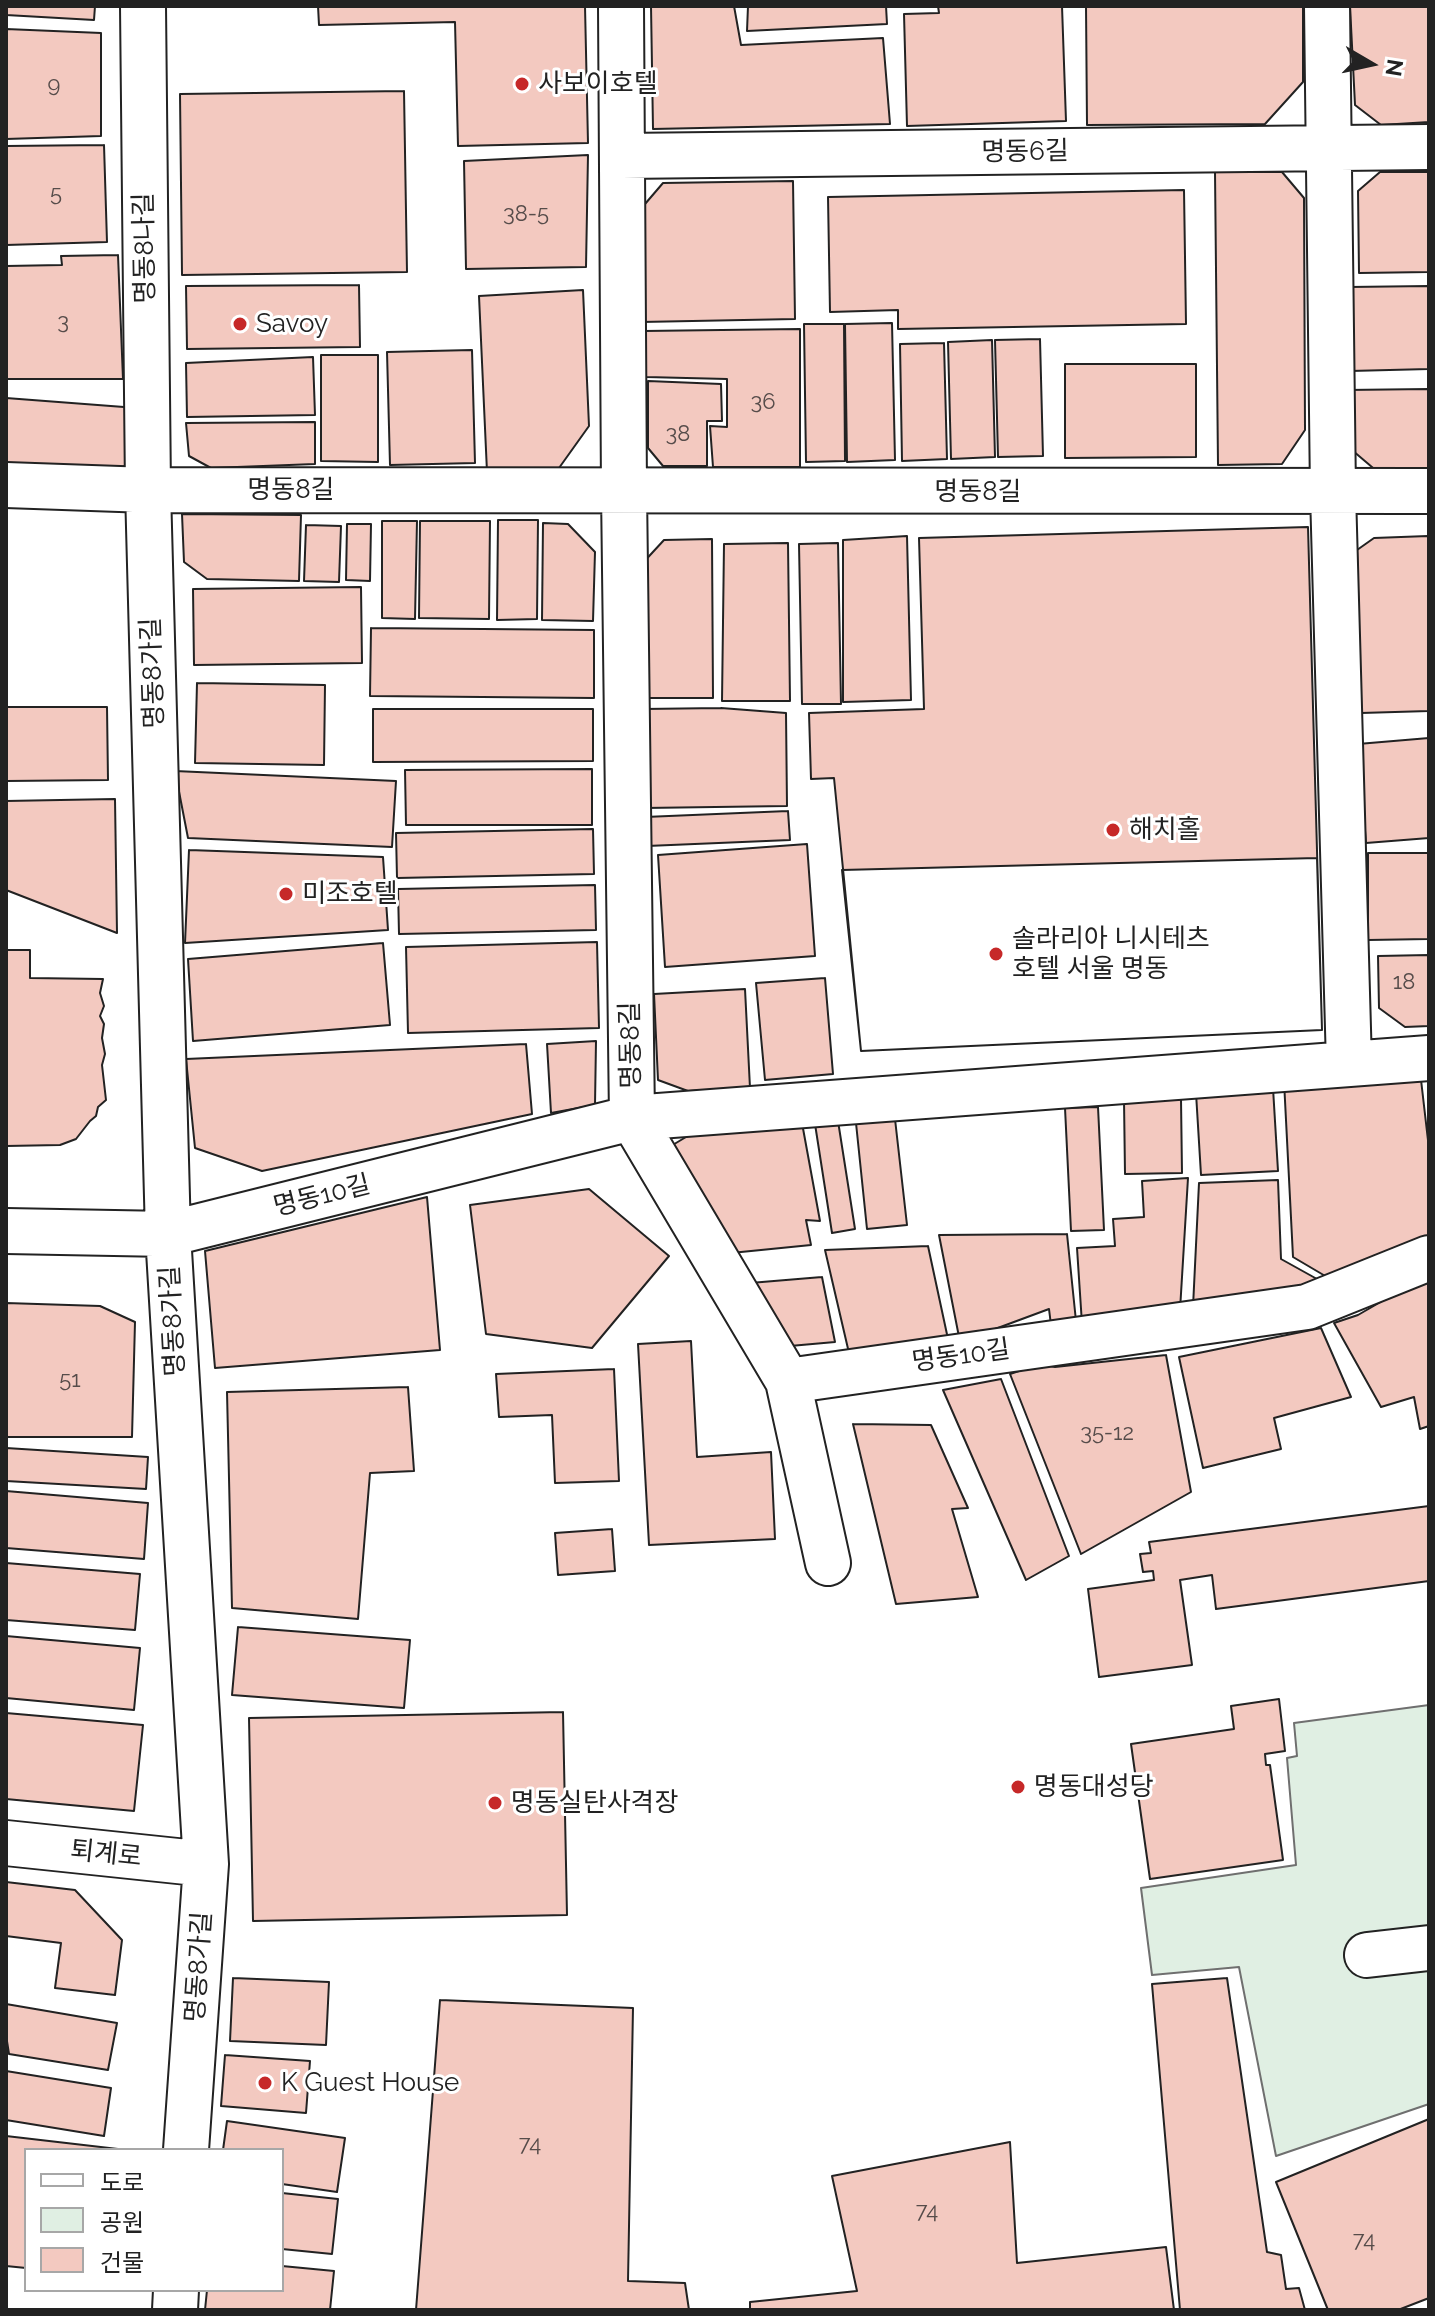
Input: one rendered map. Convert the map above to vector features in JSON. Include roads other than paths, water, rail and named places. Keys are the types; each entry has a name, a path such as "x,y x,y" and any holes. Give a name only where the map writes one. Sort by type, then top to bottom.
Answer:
{"street":[{"name":"명동8나길","path":"143,6 148,490"},
{"name":"명동8길","path":"621,6 632,1118"},
{"path":"1327,6 1333,493 1349,1064"},
{"name":"명동6길","path":"622,156 1429,147"},
{"name":"명동8길","path":"6,485 148,490 1429,491"},
{"name":"명동8가길","path":"148,490 168,1234 206,1864 186,2148"},
{"name":"명동10길","path":"6,1231 168,1234 632,1118 1429,1058"},
{"path":"632,1118 788,1381 828,1563"},
{"name":"명동10길","path":"788,1381 1307,1307 1429,1258"},
{"name":"퇴계로","path":"6,1843 206,1864"},
{"path":"1367,1955 1429,1948"}],"place":[{"name":"사보이호텔","path":"522,84"},
{"name":"Savoy","path":"240,324"},
{"name":"해치홀","path":"1113,830"},
{"name":"미조호텔","path":"286,894"},
{"name":"솔라리아 니시테츠 호텔 서울 명동","path":"996,954"},
{"name":"명동대성당","path":"1018,1787"},
{"name":"명동실탄사격장","path":"495,1803"},
{"name":"K Guest House","path":"265,2083"}]}
